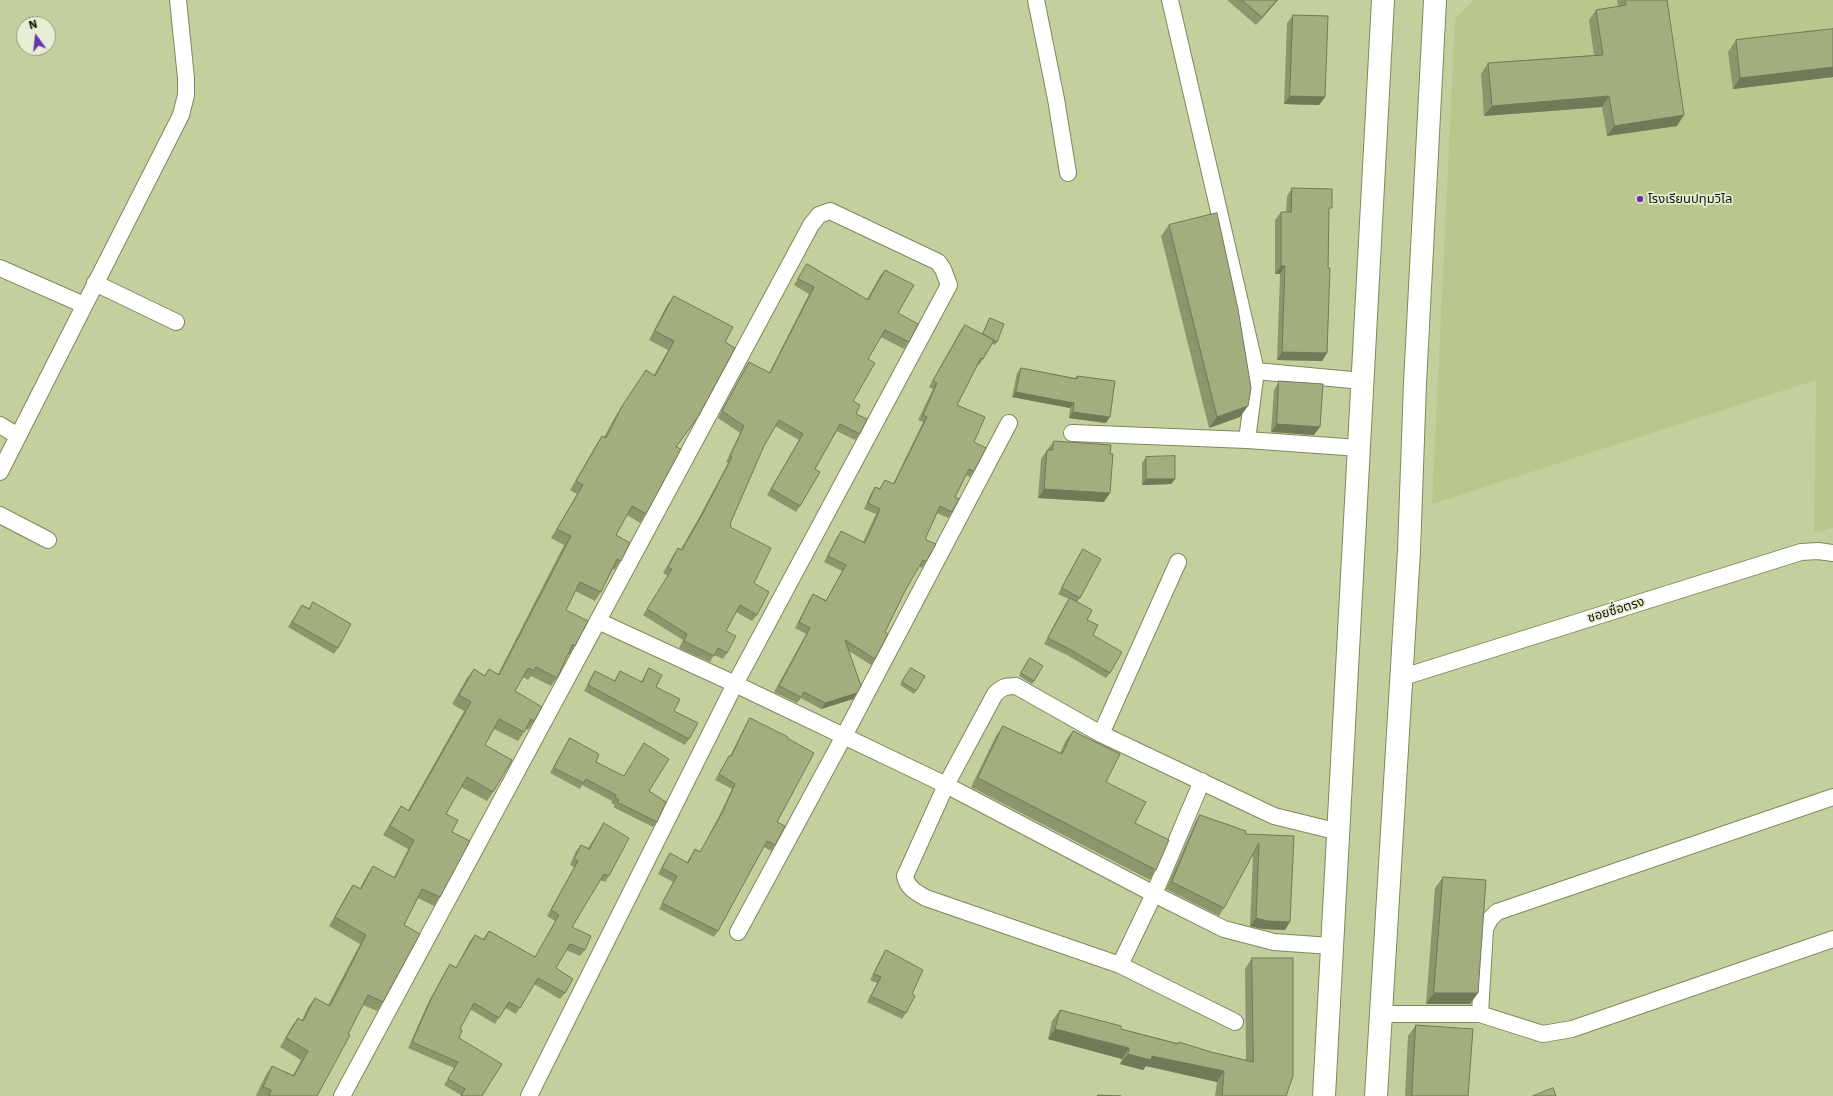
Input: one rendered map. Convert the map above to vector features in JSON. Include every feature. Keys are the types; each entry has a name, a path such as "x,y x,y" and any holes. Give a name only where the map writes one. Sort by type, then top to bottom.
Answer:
{"main road":[{"path":"1376,1096 1382,1014 1400,678 1409,551 1435,1"},
{"path":"1324,1096 1382,2"}],"street":[{"path":"0,472 181,115 186,95 186,78 178,0"},
{"path":"1036,0 1068,173"},
{"path":"1170,0 1256,372 1248,440"},
{"path":"342,1096 811,225 819,215 830,211 938,262 943,269 949,285 736,684 529,1096"},
{"path":"0,268 84,305"},
{"path":"95,283 176,322"},
{"path":"1256,372 1362,381"},
{"path":"738,932 844,736 1009,423"},
{"path":"0,425 18,436"},
{"path":"1072,433 1248,440 1359,448"},
{"path":"0,515 48,540"},
{"name":"ซอยซื่อตรง","path":"1400,678 1801,552 1818,551 1833,554"},
{"path":"1101,734 1178,562"},
{"path":"598,621 736,684 946,785 1224,929 1274,942 1331,946"},
{"path":"1235,1022 1120,965 926,898 915,893 909,887 905,876 946,785 994,694 1006,686 1016,686 1101,734 1274,816 1339,832"},
{"path":"1120,965 1154,894 1202,781"},
{"path":"1480,1014 1485,929 1490,919 1497,912 1833,797"},
{"path":"1382,1014 1480,1014 1543,1034 1572,1029 1833,939"}],"shaded area":[{"name":"โรงเรียนปทุมวิไล","path":"1474,0 1833,0 1833,528 1814,533 1816,380 1432,504 1455,19"}],"building":[{"path":"1242,0 1277,0 1262,17"},
{"path":"1625,0 1667,0 1684,115 1614,126 1609,96 1492,106 1488,63 1603,55 1596,10 1626,5"},
{"path":"1293,15 1328,16 1325,97 1290,96"},
{"path":"1833,29 1833,67 1740,78 1736,40"},
{"path":"1292,188 1332,189 1332,208 1329,208 1328,268 1330,268 1327,353 1282,352 1285,266 1281,266 1281,212 1291,212"},
{"path":"1217,213 1238,309 1251,388 1248,406 1217,417 1169,225"},
{"path":"807,264 868,300 885,270 914,285 898,313 918,324 909,342 885,330 868,359 875,363 853,401 860,405 856,414 867,419 860,434 840,424 815,469 820,472 800,506 771,489 803,434 779,420 764,446 730,524 730,527 771,548 754,583 769,592 757,615 740,605 726,631 736,636 727,653 718,648 714,656 684,641 687,634 647,609 672,569 668,567 678,548 682,550 702,515 732,457 730,456 744,426 722,411 749,362 770,373 814,287 798,279"},
{"path":"674,296 733,327 725,342 735,348 698,417 676,447 681,449 646,514 632,506 616,535 630,543 621,561 617,559 601,592 580,582 566,610 588,621 575,646 573,644 557,678 536,667 534,671 528,668 515,691 542,707 534,721 531,719 524,732 499,719 485,745 512,760 493,792 467,777 446,814 458,820 452,832 470,841 440,897 422,889 404,925 420,934 383,1002 368,995 348,1034 350,1035 317,1096 269,1096 271,1090 263,1087 272,1066 294,1076 308,1051 286,1038 298,1018 303,1021 315,998 330,1006 366,935 335,917 353,885 361,889 373,866 395,878 414,840 390,826 401,806 409,811 471,702 459,695 474,669 485,676 489,669 499,675 571,536 557,529 583,485 576,481 602,436 606,438 622,406 646,370 655,376 674,341 655,331"},
{"path":"990,318 1004,324 997,342 983,334"},
{"path":"965,325 994,340 983,359 981,358 957,405 985,417 974,442 986,448 974,471 969,469 955,497 959,499 952,512 940,506 926,537 926,540 936,544 926,562 923,560 906,589 885,632 888,634 875,659 845,640 861,686 857,693 825,703 804,692 801,697 779,686 810,628 799,622 813,594 826,601 846,565 828,556 841,531 865,543 880,509 868,503 875,487 880,489 885,480 894,484 927,417 923,415 937,383 933,381"},
{"path":"1021,368 1077,379 1077,376 1115,381 1110,417 1073,412 1074,403 1016,392"},
{"path":"1279,381 1323,384 1320,427 1277,424"},
{"path":"1054,441 1111,445 1110,454 1113,454 1110,493 1044,489 1047,450 1052,450"},
{"path":"1175,456 1175,479 1146,479 1146,457"},
{"path":"1083,549 1101,559 1080,598 1062,588"},
{"path":"1070,598 1092,610 1087,620 1098,625 1093,635 1122,652 1110,673 1048,638"},
{"path":"313,602 351,624 338,648 292,622 302,605 309,609"},
{"path":"1030,658 1043,666 1034,681 1021,673"},
{"path":"649,668 662,675 656,687 680,699 674,711 698,723 689,739 588,685 595,671 615,681 620,671 642,682"},
{"path":"911,668 925,676 916,691 902,682"},
{"path":"750,718 788,737 787,738 814,753 777,822 785,826 775,845 767,841 718,931 662,903 677,876 662,868 670,853 688,863 695,849 700,852 722,813 735,784 719,774 729,756 731,756"},
{"path":"1003,726 1062,754 1073,731 1120,754 1106,782 1146,802 1135,823 1169,840 1156,870 978,778"},
{"path":"570,738 599,754 596,762 624,776 644,743 669,759 649,791 666,802 657,822 617,802 619,800 615,797 616,795 586,779 584,783 554,768"},
{"path":"1200,815 1246,831 1245,834 1294,836 1290,922 1268,921 1256,918 1259,843 1224,908 1172,882"},
{"path":"604,823 629,838 609,876 604,874 572,927 591,936 585,950 570,944 556,968 573,979 565,993 538,978 520,1008 509,1002 499,1018 474,1003 460,1029 462,1030 459,1038 502,1064 482,1096 461,1096 465,1089 448,1079 458,1062 412,1042 432,997 450,964 456,968 475,935 484,940 489,931 535,957 559,915 551,910 578,861 574,859 581,845 589,849"},
{"path":"1443,877 1486,880 1478,993 1434,993"},
{"path":"886,950 923,970 912,994 915,996 906,1013 871,996 881,977 874,974"},
{"path":"1252,958 1293,958 1293,1076 1286,1096 1222,1096 1224,1071 1152,1056 1151,1060 1128,1054 1129,1048 1055,1029 1060,1010 1121,1026 1121,1029 1178,1044 1179,1042 1211,1052 1253,1062"},
{"path":"1416,1025 1473,1029 1468,1096 1412,1096"},
{"path":"1553,1088 1556,1096 1533,1096"},
{"path":"1098,1095 1121,1096 1098,1096"}],"place":[{"name":"โรงเรียนปทุมวิไล","path":"1640,199"}]}
